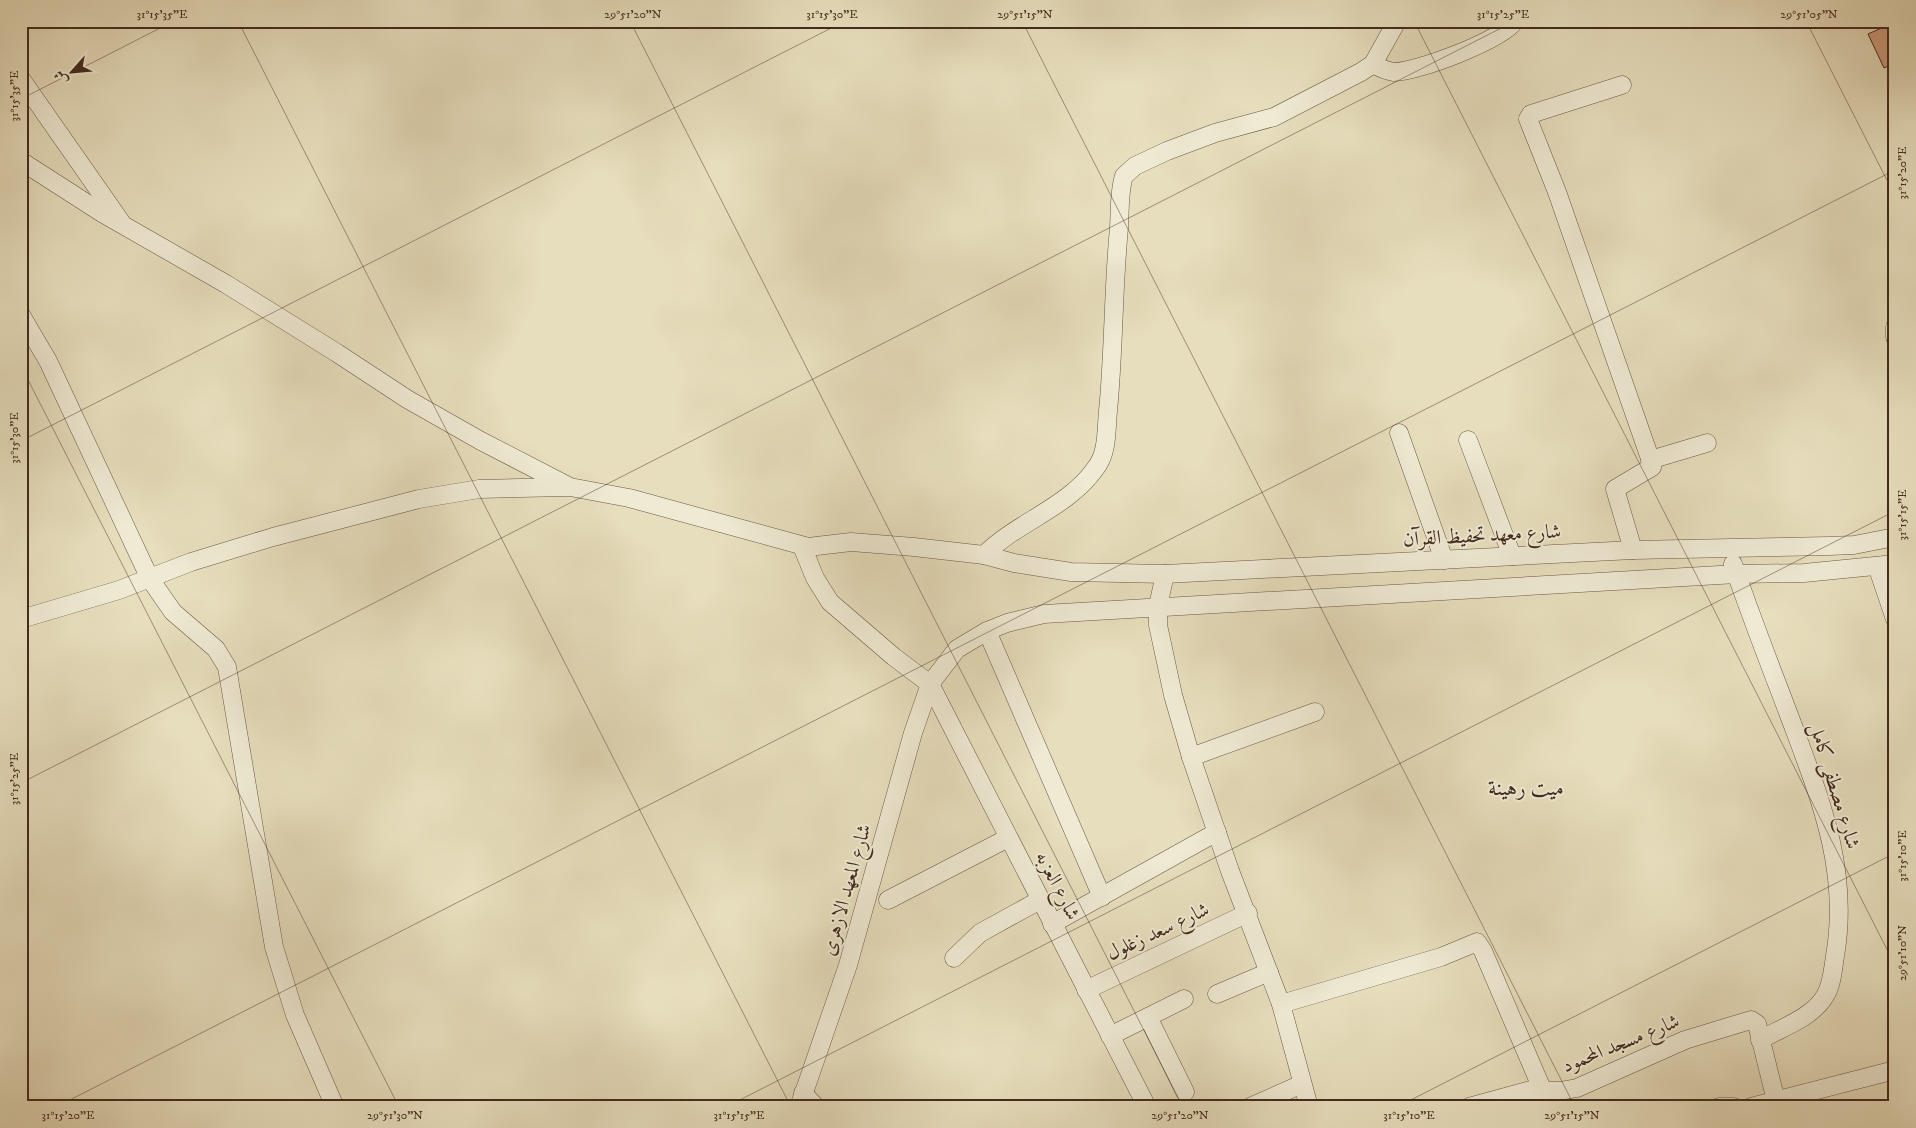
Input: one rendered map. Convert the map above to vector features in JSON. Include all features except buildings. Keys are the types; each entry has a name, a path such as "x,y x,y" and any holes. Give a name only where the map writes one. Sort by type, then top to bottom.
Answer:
{"street":[{"path":"984,555 998,541 1056,505 1095,469 1104,454 1112,374 1117,244 1124,176 1135,166 1167,150 1215,132 1274,117 1373,64 1397,21"},
{"path":"1373,64 1384,70 1396,72 1414,69 1498,36 1515,21"},
{"path":"21,79 125,226"},
{"path":"1622,85 1531,114 1528,119 1560,201 1652,467 1615,488 1633,550"},
{"path":"21,161 125,226 234,289 407,399 481,441 570,487"},
{"path":"21,315 48,361 150,579 173,612 216,649 227,667 274,947 295,1015 336,1107"},
{"path":"1895,327 1895,337"},
{"path":"1399,433 1444,560"},
{"path":"1468,440 1512,556"},
{"path":"1650,460 1708,443"},
{"path":"21,619 150,579 191,562 273,537 419,499 479,489 570,487"},
{"name":"شارع معهد تحفيظ القرآن","path":"570,487 629,498 802,546 822,546 851,542 984,555 1071,572 1165,574 1633,550 1854,545 1895,537"},
{"path":"802,546 815,578 830,602 894,657 930,684"},
{"name":"شارع مصطفى كامل","path":"1728,549 1821,803 1836,861 1839,901 1838,942 1831,981 1826,996 1817,1008 1804,1016 1758,1032"},
{"name":"شارع المعهد الازهرى","path":"801,1100 848,965 914,732 930,684 957,649 987,631 1007,622 1044,614 1737,574 1804,573 1895,564"},
{"path":"1877,566 1895,619"},
{"path":"1165,574 1158,606 1158,625 1165,663 1190,757 1281,1004 1309,1107"},
{"path":"987,631 1102,896"},
{"name":"شارع العزبه","path":"930,684 1147,1107"},
{"path":"1190,757 1315,712"},
{"path":"1052,924 1217,832"},
{"path":"888,900 1008,838"},
{"path":"954,958 980,933 1040,900"},
{"name":"شارع سعد زغلول","path":"1086,990 1248,913"},
{"path":"1281,1004 1441,957 1477,942 1483,951 1542,1089"},
{"path":"1217,994 1269,972"},
{"path":"1110,1036 1184,999"},
{"path":"1148,1017 1185,1092"},
{"name":"شارع مسجد المحمود","path":"1468,1107 1531,1090 1560,1091 1577,1088 1685,1040 1748,1020 1753,1020 1758,1032"},
{"path":"1758,1032 1776,1101"},
{"path":"1751,1107 1895,1070"},
{"path":"1250,1107 1302,1084"},
{"path":"801,1100 816,1107"},
{"path":"1719,1107 1734,1107"}],"district":[{"name":"ميت رهينة","path":"1526,788"}]}
